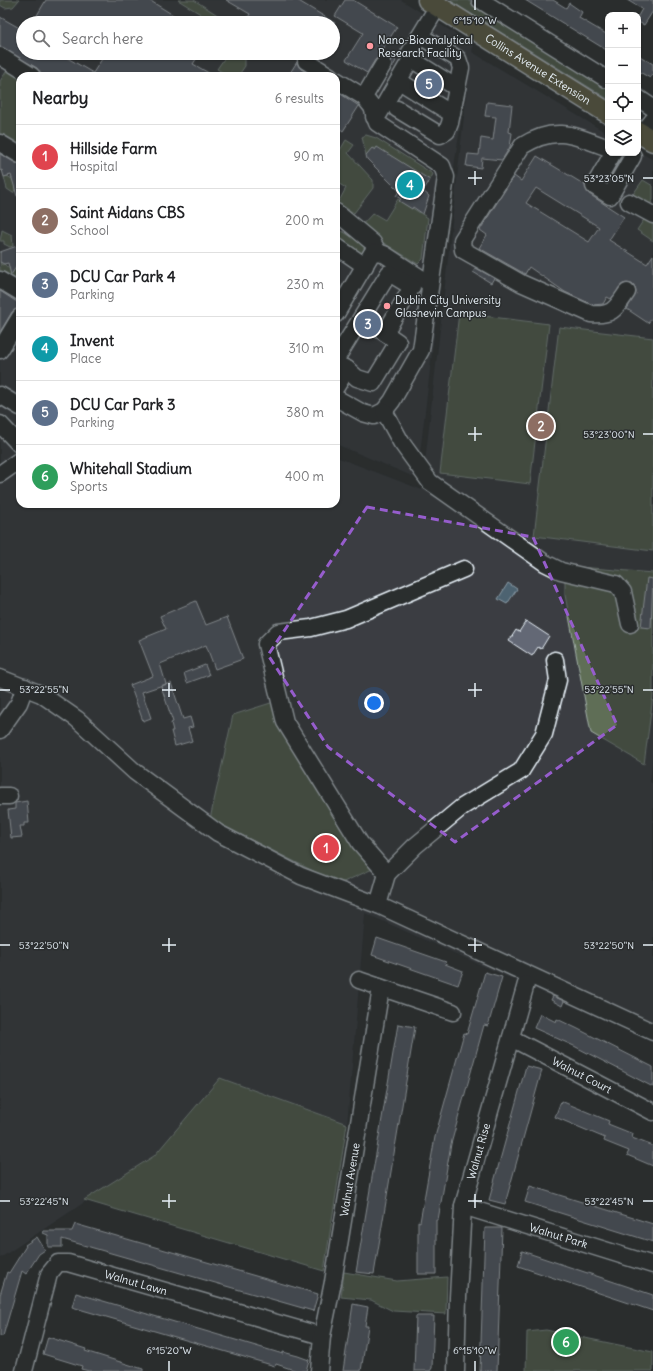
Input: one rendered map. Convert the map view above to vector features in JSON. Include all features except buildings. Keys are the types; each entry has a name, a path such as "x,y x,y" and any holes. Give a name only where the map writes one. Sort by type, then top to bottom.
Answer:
{"main road":[{"name":"Collins Avenue Extension","path":"433,3 605,111"}],"street":[{"path":"480,0 605,78"},
{"path":"433,3 420,36 409,54 411,59 457,88"},
{"path":"397,109 440,135 447,131 461,68 458,59 420,36"},
{"path":"374,117 379,114 411,59"},
{"path":"306,60 324,72"},
{"path":"1,61 24,72"},
{"path":"364,97 383,65"},
{"path":"399,81 452,114"},
{"path":"340,82 364,97 372,107 377,123 442,166 446,177 421,350 384,410 374,416 363,413 340,400"},
{"path":"641,100 653,108"},
{"path":"605,147 567,134 551,133 535,138 522,146 462,240 463,250 521,284 591,314 603,315 614,310 627,292"},
{"path":"0,143 16,153"},
{"path":"611,156 594,186 610,196 634,156"},
{"path":"629,202 653,215"},
{"path":"340,215 373,243 378,252 430,284"},
{"path":"340,249 365,266"},
{"path":"340,307 372,254 378,252"},
{"path":"362,317 385,333 398,342 373,382 357,378 340,364 362,317 388,273 412,287 385,333"},
{"path":"0,280 16,290"},
{"path":"0,350 16,324"},
{"path":"0,395 16,405"},
{"path":"384,410 400,442 430,482 545,563 561,571 616,584 623,592 630,624"},
{"path":"0,424 16,441"},
{"path":"0,474 16,463"},
{"path":"387,874 360,843 285,722 266,644 278,632 311,628 346,619 464,569"},
{"path":"378,905 387,874 414,846 462,807 521,771 544,734 558,680 555,660"},
{"path":"0,678 41,694 77,718 135,772 218,833 301,876 378,905 653,1032"},
{"path":"0,730 19,703 25,687"},
{"path":"359,980 453,1012"},
{"name":"Walnut Rise","path":"456,1371 463,1206 526,984"},
{"name":"Walnut Avenue","path":"319,1371 322,1336 333,1282 381,988"},
{"name":"Walnut Court","path":"510,1038 653,1112"},
{"name":"Walnut Park","path":"463,1206 653,1265"},
{"name":"Walnut Lawn","path":"24,1371 49,1274 58,1264 68,1262 322,1336"}],"highlighted area":[{"path":"367,507 533,537 617,725 455,842 328,747 268,655"}],"shaded area":[{"path":"0,0 401,0 473,45 472,52 605,132 605,156 641,156 641,153 653,160 653,750 650,782 653,784 653,1042 365,913 347,1124 220,1078 154,1156 0,1258"}],"green space":[{"path":"0,0 19,0 13,7 5,8 0,5"},
{"path":"178,0 194,0 219,16 204,16"},
{"path":"449,0 467,0 605,86 605,97"},
{"path":"223,60 245,60 245,66 241,72 222,72 217,69"},
{"path":"8,69 16,74 16,146 0,136 0,81"},
{"path":"366,135 376,138 433,174 430,180 373,148 366,155 362,137"},
{"path":"346,140 354,145 348,153 373,180 373,188 354,213 340,204 340,199 346,188 340,184 340,150"},
{"path":"7,176 16,181 16,188 13,193 7,189 4,177"},
{"path":"643,180 653,186 653,200 641,218 624,207"},
{"path":"398,199 428,218 423,259 418,264 359,228 373,213 385,220"},
{"path":"653,206 653,241 637,230"},
{"path":"2,230 12,235 13,246 10,247 4,244 4,241 0,241"},
{"path":"342,231 368,247 362,258 340,244 340,234"},
{"path":"0,262 12,271 16,267 16,281 14,278 0,271"},
{"path":"459,313 549,324 530,484 440,473"},
{"path":"559,327 653,338 653,551 534,536"},
{"path":"567,566 653,573 653,696 644,764 591,733 565,595 565,574"},
{"path":"277,701 377,867 339,884 210,819 233,715"},
{"path":"220,1078 347,1124 324,1271 84,1200 154,1156"},
{"path":"344,1272 397,1281 447,1277 446,1314 393,1311 371,1300 341,1297"},
{"path":"546,1330 653,1352 653,1371 526,1371 527,1332"}],"water":[{"path":"508,583 517,589 507,604 498,599"}],"place":[{"name":"Nano-Bioanalytical Research Facility","path":"370,46"},
{"name":"DCU Car Park 3","path":"429,84"},
{"name":"Invent","path":"410,185"},
{"name":"Dublin City University Glasnevin Campus","path":"387,306"},
{"name":"DCU Car Park 4","path":"368,324"},
{"name":"Saint Aidans CBS","path":"541,426"},
{"name":"Hillside Farm","path":"326,848"},
{"name":"Whitehall Stadium","path":"566,1342"}]}
